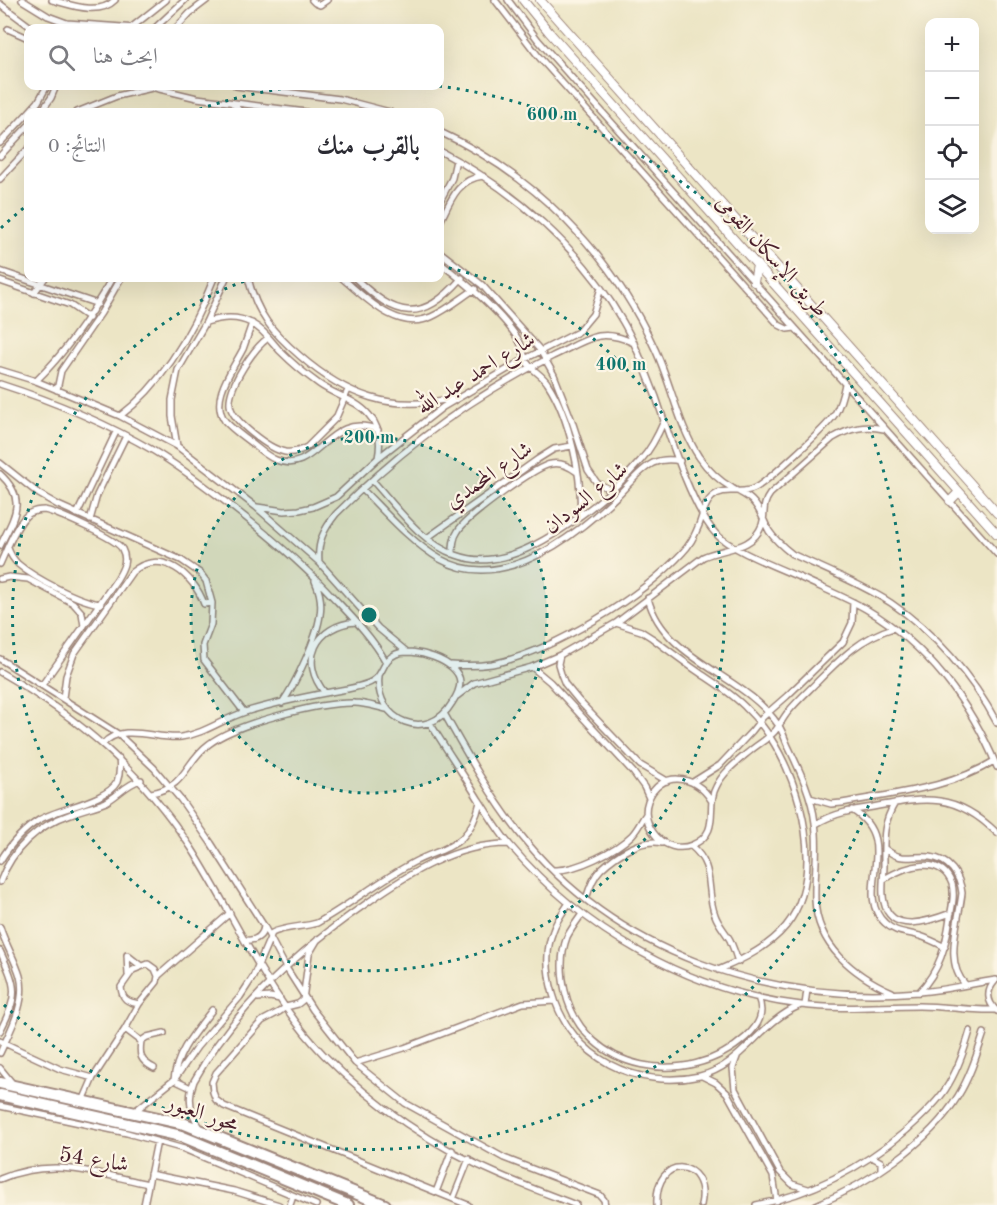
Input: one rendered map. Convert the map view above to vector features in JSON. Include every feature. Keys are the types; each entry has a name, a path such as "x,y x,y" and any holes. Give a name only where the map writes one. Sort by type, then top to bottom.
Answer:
{"highway":[{"name":"محور العبور","path":"0,1083 168,1119 202,1130 385,1205"},
{"name":"محور العبور","path":"0,1095 165,1131 216,1156 348,1205"}],"main road":[{"name":"طريق الإسكان القومى","path":"523,0 997,534"},
{"name":"طريق الإسكان القومى","path":"540,0 997,513"},
{"path":"662,158 672,149"},
{"path":"754,282 758,265"},
{"path":"950,501 959,492"}],"street":[{"path":"22,0 48,16 67,23 80,24"},
{"path":"52,0 89,8 111,4 115,0"},
{"path":"139,24 166,0"},
{"path":"159,24 185,0"},
{"path":"180,24 207,0"},
{"path":"312,0 320,4 327,0"},
{"path":"495,0 521,35 779,325 787,329 795,328"},
{"path":"508,0 529,28 997,554"},
{"path":"0,4 27,24"},
{"path":"168,15 175,24"},
{"path":"521,35 529,28"},
{"path":"8,29 24,36"},
{"path":"33,108 44,90"},
{"path":"44,108 54,90"},
{"path":"87,108 117,96 143,90"},
{"path":"170,90 260,108"},
{"path":"268,90 340,99 375,108"},
{"path":"233,104 237,108"},
{"path":"0,142 24,118"},
{"path":"0,156 24,130"},
{"path":"444,134 487,157 520,180 552,206 599,257 624,291 645,328 663,366 698,455 716,478 753,501 771,533 792,554 879,597 918,625 966,675 997,723"},
{"path":"0,179 24,153"},
{"path":"444,153 483,176 536,216 580,261 601,288 634,343 703,514 717,534 736,549 853,602 893,628 925,656 953,688 976,723 997,767"},
{"path":"444,193 452,178 456,160"},
{"path":"444,215 462,184 475,177 483,176"},
{"path":"444,255 482,285 540,350 576,429 588,470 597,483 611,490"},
{"path":"444,266 474,290 513,332 522,346 525,359 544,378 551,389 572,446 581,494 580,516"},
{"path":"0,271 24,278"},
{"path":"360,282 397,309 415,311 432,306 467,272"},
{"path":"0,281 70,305 95,322"},
{"path":"33,282 34,293"},
{"path":"37,282 106,306"},
{"path":"36,381 60,356 110,282"},
{"path":"57,390 61,370 106,306 119,282"},
{"path":"120,416 141,399 163,371 191,326 212,282"},
{"path":"177,446 172,416 174,385 178,370 206,322 224,282"},
{"path":"249,282 260,313 275,334 314,368 348,390 365,397 402,404 439,402 457,397"},
{"path":"347,282 393,317 413,321 432,316 482,285"},
{"path":"34,293 41,284"},
{"name":"شارع احمد عبد الله","path":"256,507 284,511 299,510 327,502 344,490 378,458 457,397 583,327 597,306 601,288"},
{"path":"206,322 218,318 231,318 252,323 308,375 368,413 378,430 380,439 378,458"},
{"path":"252,323 220,397 221,414 233,429 271,458 289,463 308,457 335,434 349,427 363,426 378,430"},
{"name":"شارع احمد عبد الله","path":"319,562 318,550 327,525 372,480 451,416 532,367 599,336 611,336 634,343"},
{"path":"268,338 251,355 232,391 230,405 240,423 275,449 294,452 312,443 340,412 343,398 348,390"},
{"path":"0,370 36,381 120,416 177,446 256,507 319,562 378,628 407,652"},
{"path":"0,384 54,403 126,436 190,475 247,519 312,575 378,647 386,662"},
{"path":"450,665 494,663 528,652 608,612 644,586 683,552 695,534 710,498 725,490 741,491 756,488 821,430 836,413 845,384"},
{"name":"شارع السودان","path":"372,480 427,538 453,554 479,560 506,556 543,540 580,516 611,490 648,452 664,421"},
{"path":"455,698 474,684 532,667 560,655 616,623 704,557 725,549 736,549 754,539 764,520 764,506 770,494 833,438 859,427 886,429"},
{"path":"77,514 116,432"},
{"path":"90,520 97,495 126,436"},
{"name":"شارع المحمدي","path":"427,538 538,459 554,449 572,446"},
{"name":"شارع السودان","path":"362,489 419,543 440,559 466,569 495,569 521,562 572,534 652,464 661,460 680,461"},
{"path":"0,463 39,494 77,514 190,565 200,573 206,581 212,603 211,624 203,645 204,660 244,712"},
{"name":"شارع المحمدي","path":"453,554 454,539 462,526 484,507 542,467 560,464 577,472"},
{"path":"0,474 12,486 17,501 15,516 0,546"},
{"path":"0,564 22,519 37,510 49,512 99,532 116,542 123,552 125,564 117,579 42,685"},
{"path":"8,547 15,560 27,570 76,598 101,604"},
{"path":"63,698 66,676 74,654 132,572 138,567 154,562 176,568 195,584 204,604 212,603"},
{"path":"282,703 298,677 319,622 321,603 312,575"},
{"path":"0,579 9,577 28,579 73,603 82,614 84,627"},
{"path":"648,598 654,616 670,638 753,697 779,726 810,798 816,824 817,911 827,941 840,958 856,972 894,993"},
{"path":"693,782 720,765 767,712 843,642 852,623 853,602"},
{"path":"325,693 314,676 312,666 315,647 327,631 336,626 356,622"},
{"path":"616,623 641,631 652,638 729,693 759,722 770,736 788,771 801,808 806,853 806,881 795,913 786,927 757,951 718,970"},
{"path":"646,814 650,829 660,841 667,844 676,847 691,846 703,837 709,830 712,820 711,800 715,788 728,771 770,736 795,704 853,647 893,628"},
{"path":"151,793 170,788 209,744 243,728 293,713 336,704 357,703 386,710 410,723 430,723 445,715 455,698 460,682 455,670 450,665 431,657 407,652 395,654 386,662 379,676 379,690 386,710"},
{"path":"560,655 558,664 571,692 640,765 667,781"},
{"path":"0,659 118,734 142,756 170,788 211,843 264,926 304,997 355,1063 405,1103 437,1122 504,1158 600,1196 605,1205"},
{"path":"532,667 550,682 633,772 649,798"},
{"path":"0,672 48,703 103,744 141,780 192,849 246,940 269,984 323,1054 351,1081 396,1117 452,1150 498,1174 576,1205"},
{"path":"103,744 110,737 118,734 188,736 244,712 359,687 379,676"},
{"path":"445,715 505,814 543,861 586,899 631,931 671,952 726,973 807,990 864,993 918,992 996,980"},
{"path":"430,723 508,844 533,870 582,914 623,942 675,969 722,987 758,997 803,1005 863,1008 920,1006 997,1011"},
{"path":"0,861 13,843 38,821 57,811 96,798 110,790 118,778 119,759"},
{"path":"810,798 820,802 842,803 940,784 960,779 994,760"},
{"path":"554,870 563,871 580,867 623,842 637,829 646,814 649,798 654,791 667,781 684,779 693,782 707,793 711,800"},
{"path":"0,882 13,857 27,840 43,827 69,814 110,800 127,786 141,780"},
{"path":"816,824 834,814 926,799 953,804 970,811 997,833"},
{"path":"135,1111 174,1080 197,1047 247,987 270,936 277,930 304,927 317,922 416,861 448,848 470,829 477,816 480,801"},
{"path":"895,803 885,824 884,904 890,914 899,921 910,924 951,913"},
{"path":"852,810 868,821 875,837 874,896 880,917 892,929 927,938 945,947"},
{"path":"586,899 601,869 619,856 638,845 657,842 667,844"},
{"path":"202,1130 192,1110 191,1088 209,1055 223,1036 285,966 383,892 418,870 467,849 508,844"},
{"path":"691,846 700,853 705,862 710,877 715,916 730,940 738,962"},
{"path":"884,848 901,858 937,858 944,861 955,872 962,893 954,960 959,978 966,985"},
{"path":"533,870 543,861"},
{"path":"884,879 898,871 915,866 933,866 941,870 952,885 951,913 945,947 932,976 918,992"},
{"path":"806,881 816,880"},
{"path":"569,903 553,930 549,947 548,978 555,1001 560,1014 573,1034 590,1052 609,1065 631,1075 654,1080 678,1080 715,1071 737,1058 776,1018 803,1005 807,990"},
{"path":"158,976 230,913"},
{"path":"582,914 568,936 563,950 562,978 567,1000 577,1021 592,1039 610,1053 631,1062 656,1068 682,1067 708,1060 730,1050 754,1030 762,1014 758,997"},
{"path":"246,940 258,938 264,926"},
{"path":"0,930 19,974 22,991 16,1014 2,1042 0,1053"},
{"path":"623,942 631,931"},
{"path":"318,939 309,954 304,997 295,1006 286,1007 260,1024 216,1073 212,1086 218,1103 468,1205"},
{"path":"0,951 12,975 14,994 0,1031"},
{"path":"129,976 127,955 141,966"},
{"path":"83,1101 93,1078 139,1004 157,982 158,976 155,969 148,963 133,970 121,987 122,995 128,1002 139,1004"},
{"path":"722,987 726,973"},
{"path":"996,980 990,987 988,995 997,1011"},
{"path":"256,998 280,999"},
{"path":"355,1063 405,1048 523,1003 555,1001"},
{"path":"174,1080 175,1069 184,1048 212,1010"},
{"path":"125,1029 141,1041"},
{"path":"756,1205 810,1190 839,1177 889,1145 917,1121 944,1092 962,1058 970,1031"},
{"path":"154,1068 144,1063 139,1054 141,1041 147,1037 164,1033"},
{"path":"816,1205 855,1188 881,1169 891,1156 935,1126 950,1108 968,1076 984,1033"},
{"path":"2,1042 60,1069 93,1078"},
{"path":"197,1047 209,1055"},
{"path":"737,1058 733,1068 735,1089 780,1172 792,1184 810,1190"},
{"path":"0,1068 17,1087"},
{"path":"702,1076 716,1083 727,1093 773,1176 777,1201"},
{"path":"174,1080 191,1088"},
{"path":"0,1106 216,1156 293,1196 316,1205"},
{"path":"144,1205 157,1141"},
{"path":"889,1145 891,1156"},
{"path":"436,1192 452,1150"},
{"path":"872,1157 880,1162 881,1169"},
{"path":"453,1199 469,1159"},
{"name":"شارع 54","path":"0,1179 32,1169 58,1167 148,1184"},
{"path":"657,1205 658,1186 661,1179 675,1168 686,1169 696,1174 702,1184 701,1205"},
{"path":"150,1174 227,1190 279,1205"},
{"path":"290,1205 293,1196"}]}
